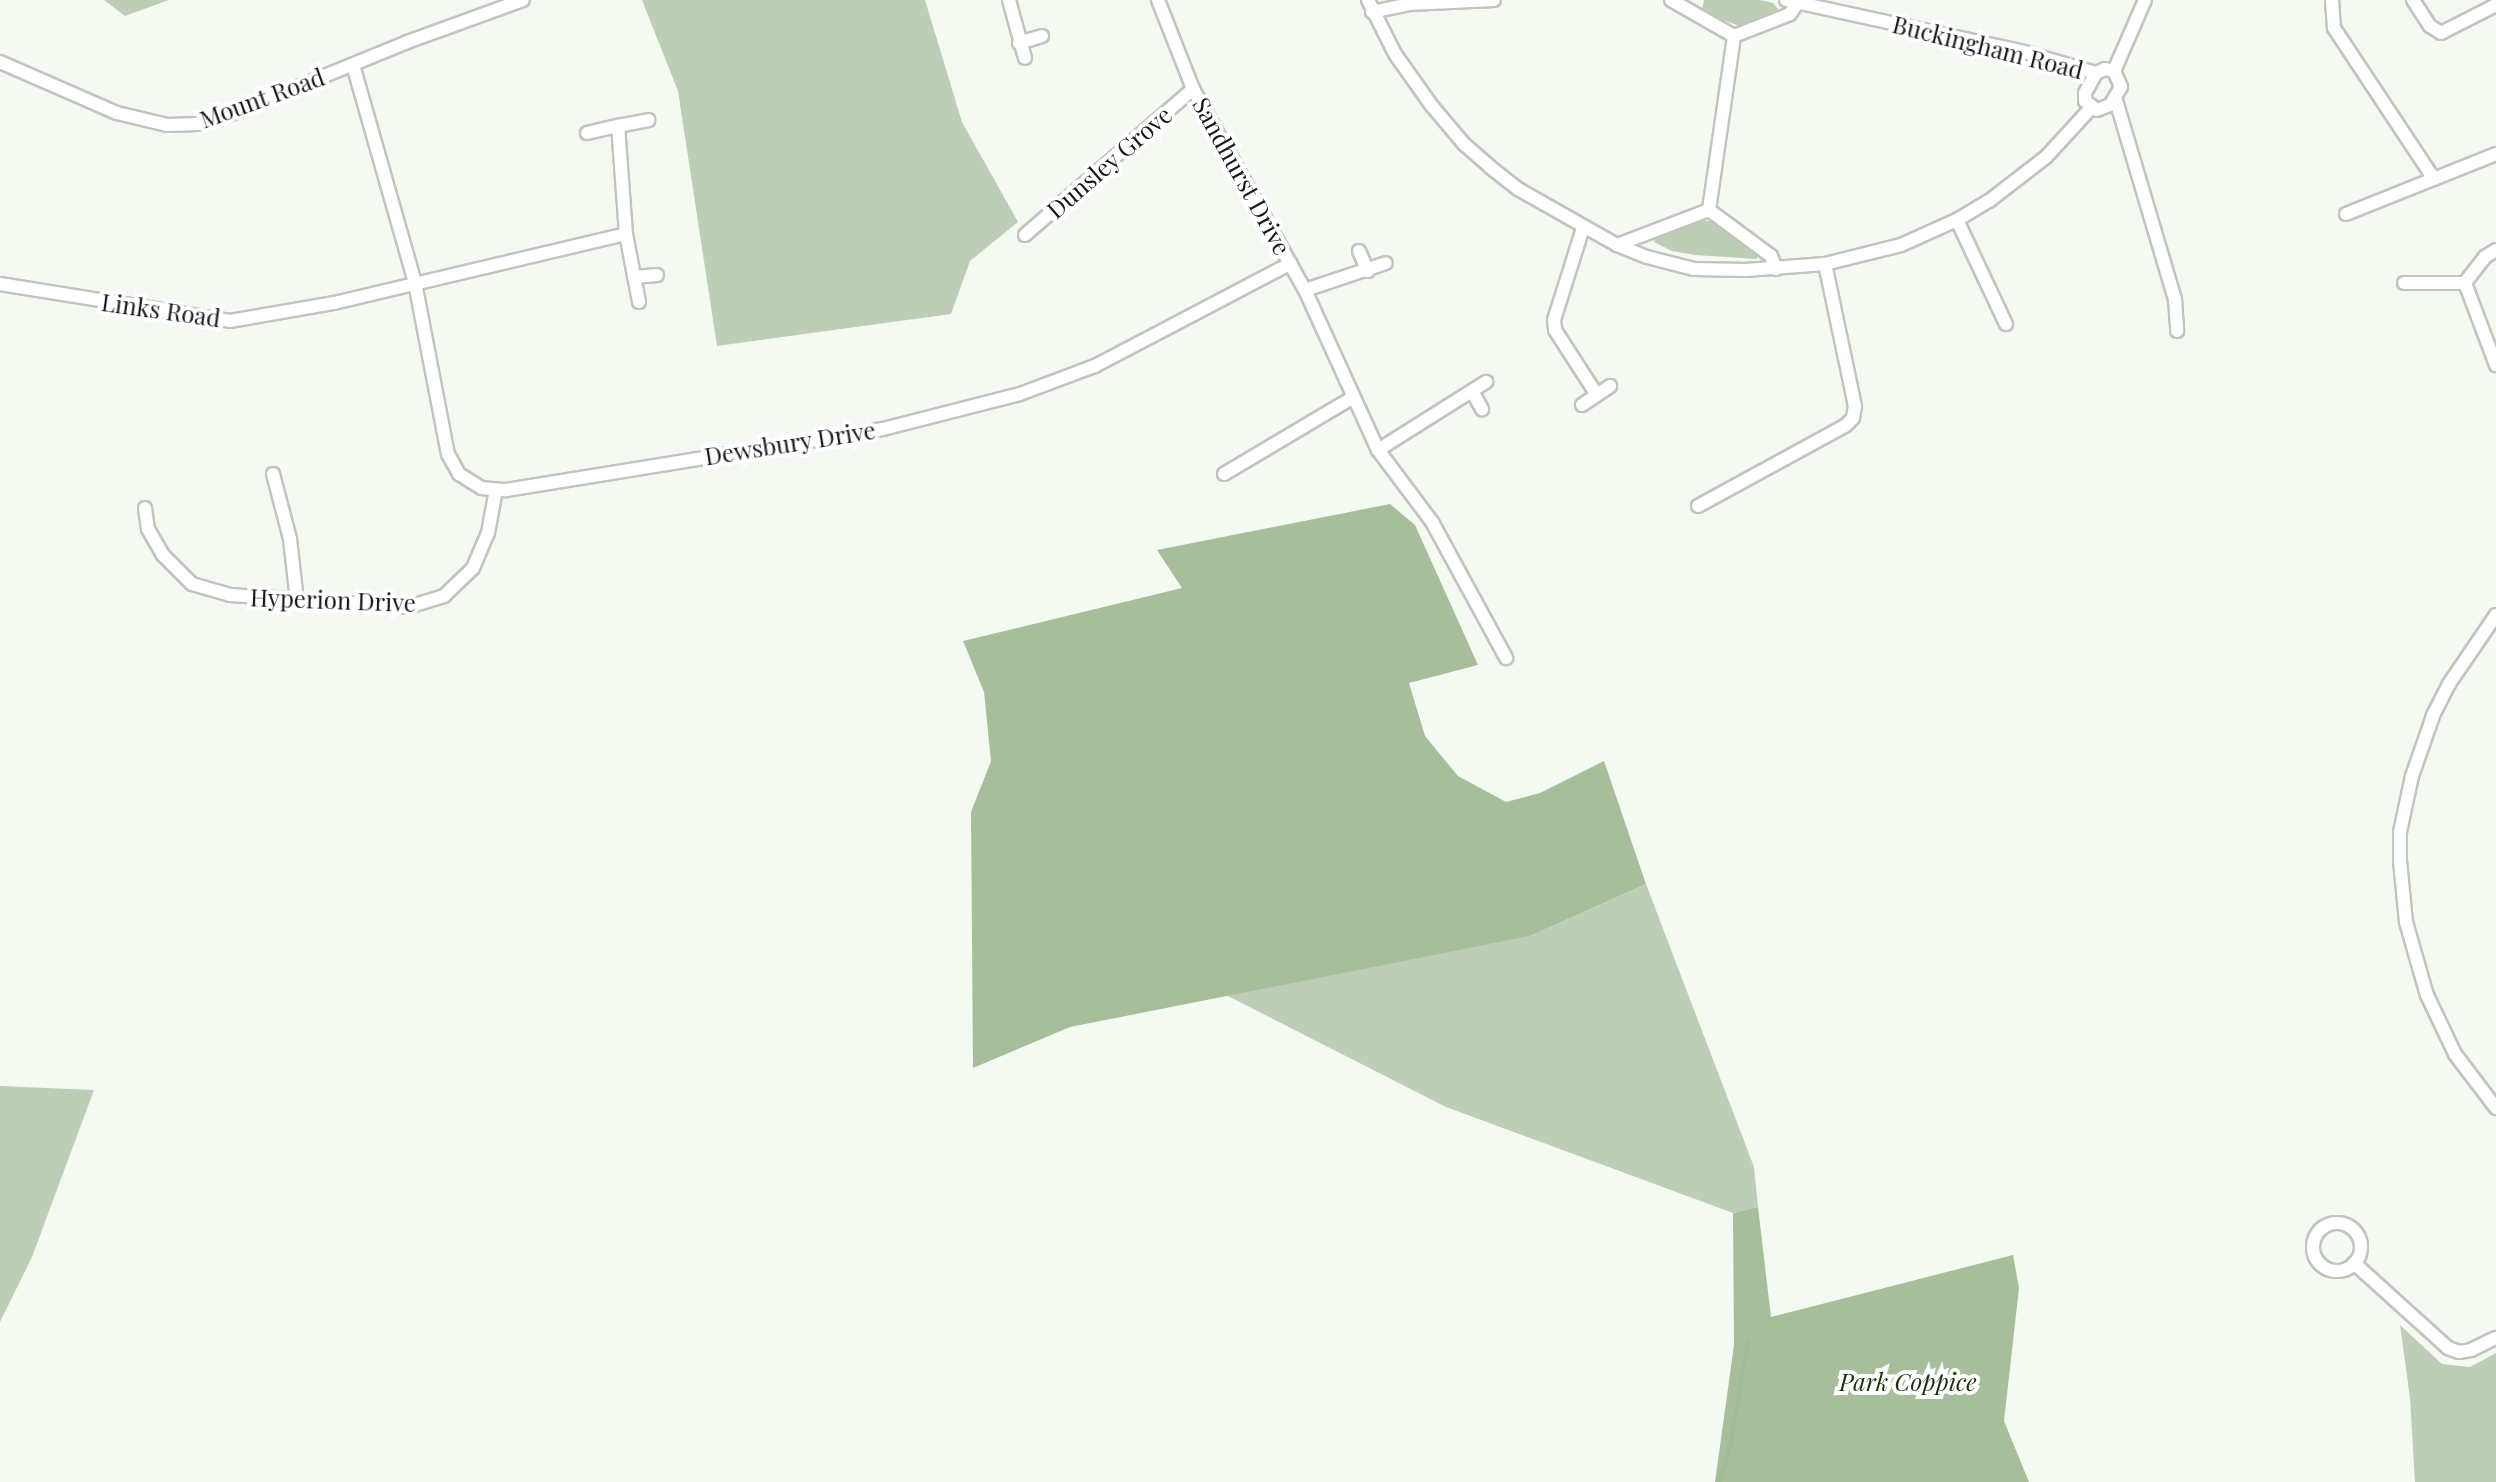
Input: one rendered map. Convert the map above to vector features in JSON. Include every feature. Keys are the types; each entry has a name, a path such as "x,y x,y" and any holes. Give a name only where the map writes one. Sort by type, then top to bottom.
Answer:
{"street":[{"name":"Mount Road","path":"0,62 117,113 167,125 198,124 231,114 523,0"},
{"path":"1009,0 1025,58"},
{"name":"Sandhurst Drive","path":"1158,0 1193,89 1320,316 1352,398 1378,450 1432,522 1506,658"},
{"path":"1494,0 1370,6 1395,54 1464,144 1518,189 1617,245 1647,257 1694,269 1776,269 1825,264 1901,245 1957,220 1989,201 2046,157 2091,108"},
{"path":"1671,0 1734,36"},
{"path":"2114,71 2105,69 2096,73 2085,93 2085,101 2091,108 2103,109 2121,87 2114,71 2145,0"},
{"path":"2332,0 2334,28 2434,179"},
{"path":"2413,0 2430,26 2447,33 2496,5"},
{"path":"1734,36 1790,14 1792,1"},
{"name":"Buckingham Road","path":"1792,1 2024,52 2096,73"},
{"path":"1019,43 1042,36"},
{"path":"1709,210 1734,36"},
{"path":"353,65 415,283 453,467 469,483 496,490"},
{"name":"Dunsley Grove","path":"1025,235 1193,89"},
{"path":"2115,97 2175,299 2177,331"},
{"path":"587,133 648,120"},
{"path":"618,126 626,234 639,302"},
{"path":"2346,214 2496,154"},
{"path":"1617,245 1709,210"},
{"path":"1709,210 1771,256 1776,269"},
{"path":"1957,220 2006,324"},
{"path":"1583,228 1554,320 1555,330 1597,395"},
{"name":"Links Road","path":"0,284 230,321 415,283 626,234"},
{"path":"2465,283 2485,257 2496,250"},
{"path":"1359,251 1368,271"},
{"name":"Dewsbury Drive","path":"496,490 883,429 1020,394 1095,366 1291,263"},
{"path":"1305,290 1386,263"},
{"path":"1698,506 1845,426 1853,418 1855,406 1825,264"},
{"path":"634,277 657,275"},
{"path":"2404,283 2435,280 2465,283"},
{"path":"2465,283 2496,365"},
{"path":"1378,450 1486,382"},
{"path":"1582,405 1610,386"},
{"path":"1472,391 1482,409"},
{"path":"1224,474 1352,398"},
{"path":"273,474 290,539 297,600"},
{"name":"Hyperion Drive","path":"145,508 148,529 163,555 192,584 230,595 408,607 444,596 473,568 481,552 496,490"},
{"path":"2496,615 2449,684 2433,716 2412,776 2400,832 2406,922 2427,995 2455,1054 2496,1108"},
{"path":"2354,1263 2448,1348 2459,1352 2471,1350 2496,1338"}],"green space":[{"path":"104,0 169,0 125,16"},
{"path":"642,0 925,0 962,122 1018,222 970,261 951,314 717,346 678,91"},
{"path":"1704,0 1760,0 1773,3 1778,9 1774,15 1742,27 1707,14 1702,10"},
{"path":"1699,220 1716,222 1757,251 1757,259 1695,255 1672,251 1654,242 1656,235"},
{"path":"1390,504 1415,525 1478,665 1409,683 1425,736 1458,776 1506,802 1540,793 1604,761 1646,884 1530,936 1070,1027 973,1068 971,812 991,761 984,692 963,641 1182,588 1157,550"},
{"path":"1646,884 1754,1167 1758,1207 1733,1213 1446,1107 1224,994 1530,936"},
{"path":"0,1086 94,1090 32,1257 0,1322"},
{"name":"Park Coppice","path":"1758,1207 1771,1317 2013,1255 2019,1288 2004,1421 2029,1482 1715,1482 1734,1345 1733,1213"},
{"path":"2400,1325 2442,1364 2470,1367 2496,1353 2496,1482 2415,1482 2410,1398"}],"waterway":[{"path":"1719,1482 1730,1448 1748,1341"}]}
